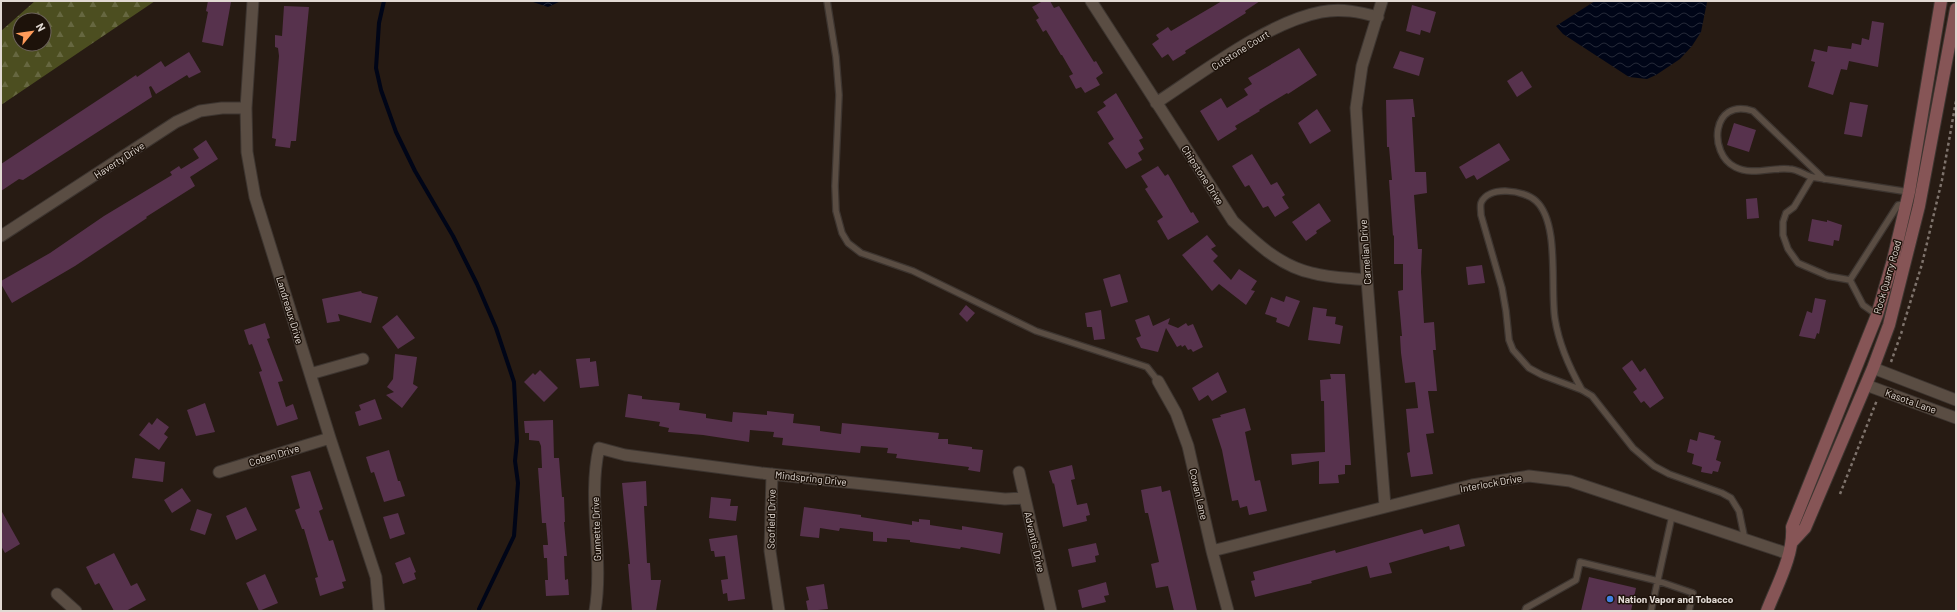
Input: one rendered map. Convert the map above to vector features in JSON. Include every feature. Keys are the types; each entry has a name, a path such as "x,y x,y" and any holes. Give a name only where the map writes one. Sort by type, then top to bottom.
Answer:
{"main road":[{"name":"Rock Quarry Road","path":"1767,611 1793,541 1792,527 1877,315 1893,260 1908,198 1912,163 1941,1"},
{"name":"Rock Quarry Road","path":"1793,541 1805,528 1866,385 1889,325 1919,206 1956,9"}],"street":[{"name":"Landreaux Drive","path":"254,1 246,108 247,152 255,198 330,438 376,577 379,611"},
{"name":"Chipstone Drive","path":"1091,1 1156,104 1233,221 1258,245 1286,264 1312,273 1367,280"},
{"name":"Carnelian Drive","path":"1382,1 1362,66 1356,108 1367,280 1386,506"},
{"name":"Cutstone Court","path":"1156,104 1258,37 1290,22 1321,12 1356,11 1378,17"},
{"name":"Haverty Drive","path":"1,236 176,122 200,111 222,108 246,108"},
{"path":"310,374 363,359"},
{"name":"Kasota Lane","path":"1873,368 1956,400"},
{"name":"Cowan Lane","path":"1158,381 1176,413 1188,446 1212,551 1228,611"},
{"name":"Kasota Lane","path":"1866,385 1956,418"},
{"name":"Coben Drive","path":"219,472 330,438"},
{"name":"Mindspring Drive","path":"598,448 625,455 772,474 1005,499 1025,498"},
{"name":"Gunnette Drive","path":"595,611 598,564 594,468 598,448"},
{"name":"Advantis Drive","path":"1019,472 1051,611"},
{"name":"Scofield Drive","path":"772,474 770,550 779,611"},
{"name":"Interlock Drive","path":"1212,551 1472,485 1529,476 1570,481 1789,554"},
{"path":"57,594 76,611"}],"lane":[{"path":"827,1 836,57 839,95 835,186 836,211 842,233 848,243 861,253 913,270 1036,332 1147,367 1158,381"},
{"path":"1825,179 1753,111 1742,107 1732,109 1722,117 1718,131 1718,142 1725,160 1736,168 1760,172 1790,168 1812,177 1908,198"},
{"path":"1812,177 1794,207 1786,213 1783,222 1783,235 1788,249 1798,263 1828,276 1850,280"},
{"path":"1582,390 1568,366 1561,347 1554,318 1552,249 1549,225 1536,201 1526,194 1509,190 1493,194 1484,199 1481,204 1481,215 1502,288 1509,340 1513,350 1529,368 1542,376 1582,390 1592,396 1633,448 1654,466 1675,476 1732,498 1739,511 1745,540"},
{"path":"1850,280 1898,205 1908,198"},
{"path":"1850,280 1864,305 1877,315"},
{"path":"1651,611 1672,516"},
{"path":"1525,611 1526,608 1576,580 1580,562 1658,580 1693,593 1689,611"}],"path":[{"path":"1890,366 1922,264 1942,180 1956,101"},
{"path":"1840,494 1876,401"}],"green space":[{"path":"35,1 155,1 1,105 1,31 12,21 12,52 52,52 52,12 23,12"}],"water":[{"path":"530,1 561,1 548,7"},
{"path":"1595,1 1707,2 1701,32 1692,46 1680,59 1656,75 1647,79 1629,77 1563,34 1556,26"}],"building":[{"path":"208,1 231,2 223,46 202,42 208,12 206,11"},
{"path":"1043,1 1050,1 1054,8 1059,6 1094,62 1096,61 1103,73 1096,78 1100,85 1085,93 1081,87 1076,89 1069,76 1073,74 1062,55 1046,30 1043,32 1036,20 1039,18 1032,7"},
{"path":"1222,1 1260,1 1245,11 1246,13 1185,51 1186,53 1173,61 1168,54 1162,58 1152,44 1159,39 1156,35 1168,27 1171,31"},
{"path":"1412,5 1436,12 1430,33 1421,30 1420,35 1406,31"},
{"path":"284,6 309,7 296,141 291,141 290,148 275,146 276,139 272,138 279,56 278,48 275,47 275,35 282,36"},
{"path":"1872,21 1884,23 1878,67 1849,61 1847,70 1841,69 1833,95 1808,87 1815,62 1811,61 1814,49 1827,52 1828,46 1851,49 1852,43 1861,45 1862,38 1869,40"},
{"path":"1299,48 1317,75 1235,126 1237,129 1218,141 1200,111 1221,98 1227,108 1248,95 1244,89 1252,84 1248,78"},
{"path":"1400,51 1424,58 1419,76 1393,68"},
{"path":"189,52 201,72 189,78 187,75 156,94 151,86 149,87 152,97 23,180 19,179 1,191 1,164 136,75 137,77 161,61 165,67"},
{"path":"1522,71 1532,87 1517,97 1507,81"},
{"path":"1116,93 1143,138 1139,140 1144,149 1138,153 1142,160 1126,169 1108,143 1114,139 1097,112 1106,106 1103,102"},
{"path":"1413,99 1415,117 1412,117 1415,172 1426,172 1427,193 1414,195 1418,249 1422,249 1421,272 1424,323 1434,322 1436,350 1433,350 1437,391 1428,391 1434,433 1426,434 1433,474 1411,477 1407,453 1410,452 1406,409 1418,408 1415,382 1405,383 1401,353 1400,336 1402,336 1398,291 1403,290 1403,264 1394,264 1394,235 1393,236 1389,180 1392,180 1389,147 1387,147 1386,100"},
{"path":"1850,102 1868,105 1862,137 1844,134"},
{"path":"1317,109 1331,131 1310,144 1298,123"},
{"path":"1734,123 1756,130 1749,152 1727,145"},
{"path":"206,140 218,159 190,177 195,186 146,217 147,218 75,266 12,303 1,284 1,281 50,253 104,216 172,175 170,172 179,166 181,169 199,158 193,149"},
{"path":"1499,143 1510,160 1477,180 1474,175 1466,179 1459,167"},
{"path":"1252,154 1271,185 1277,182 1285,195 1282,197 1289,208 1275,217 1268,206 1263,208 1249,185 1245,187 1232,166"},
{"path":"1158,166 1165,176 1168,174 1191,213 1193,212 1199,222 1168,240 1157,221 1163,217 1145,189 1148,187 1141,176"},
{"path":"1757,198 1759,218 1747,219 1746,199"},
{"path":"1319,203 1331,221 1316,231 1317,233 1306,241 1292,222"},
{"path":"1812,219 1827,222 1827,220 1842,225 1839,241 1834,240 1833,246 1808,241"},
{"path":"1207,235 1216,246 1211,249 1218,256 1213,261 1231,280 1239,269 1257,281 1251,290 1255,291 1246,305 1219,284 1212,291 1182,255"},
{"path":"1482,265 1485,283 1468,285 1466,267"},
{"path":"1120,274 1128,302 1111,307 1103,279"},
{"path":"361,291 362,293 378,297 371,323 338,314 340,321 327,323 322,299"},
{"path":"1286,296 1300,301 1289,327 1276,322 1277,318 1265,314 1271,297 1284,302"},
{"path":"1815,298 1826,300 1819,334 1817,333 1815,339 1799,336 1807,311 1812,313"},
{"path":"966,305 975,313 967,322 959,314"},
{"path":"1313,307 1327,309 1326,316 1336,317 1335,324 1343,326 1340,344 1308,340"},
{"path":"1101,310 1105,339 1094,340 1092,327 1087,327 1085,313"},
{"path":"397,315 415,338 398,349 382,327"},
{"path":"1149,315 1153,326 1170,318 1168,324 1178,328 1186,323 1188,326 1193,324 1203,347 1193,352 1191,349 1188,350 1185,345 1182,347 1181,345 1177,347 1166,328 1158,352 1141,348 1136,338 1141,336 1135,320"},
{"path":"265,323 270,338 267,339 283,381 278,382 286,407 293,404 298,419 277,426 259,372 262,371 252,344 249,345 244,330"},
{"path":"395,354 417,357 413,384 418,387 402,408 386,395 394,392 387,387 393,379"},
{"path":"590,358 590,362 596,361 599,386 580,388 576,359"},
{"path":"1632,360 1640,372 1645,368 1664,398 1650,408 1644,401 1641,403 1633,392 1637,389 1622,368"},
{"path":"540,370 558,388 544,402 524,382 533,373 535,375"},
{"path":"1218,372 1227,392 1212,401 1208,395 1199,401 1192,388"},
{"path":"1330,374 1345,374 1351,465 1345,465 1345,474 1338,475 1339,483 1319,484 1319,461 1292,465 1291,454 1325,452 1324,401 1321,401 1320,380 1331,379"},
{"path":"628,394 642,396 642,399 680,403 679,410 706,414 706,418 732,422 733,412 767,415 767,411 794,414 793,423 820,426 820,431 841,434 842,423 939,433 938,439 948,439 948,444 983,450 980,472 968,470 969,467 896,458 897,454 887,453 888,448 861,446 860,453 782,445 783,438 773,437 774,432 750,430 749,442 703,435 668,432 669,428 659,426 660,422 625,417"},
{"path":"375,399 382,419 359,426 355,412 361,410 359,405"},
{"path":"205,403 215,432 196,436 187,410"},
{"path":"1245,408 1251,430 1245,432 1255,481 1260,480 1267,511 1249,515 1247,506 1240,508 1238,500 1232,501 1222,450 1212,419 1221,417 1220,415"},
{"path":"157,418 169,427 164,434 168,437 159,450 139,435 149,422 152,425"},
{"path":"553,420 554,458 559,458 562,497 564,497 564,522 567,556 564,556 565,580 568,579 569,595 546,596 545,580 548,580 547,558 544,558 543,545 548,545 546,523 542,523 538,468 542,468 541,446 539,441 529,440 529,433 525,433 524,421"},
{"path":"1699,432 1715,436 1714,439 1721,441 1716,460 1721,462 1718,472 1713,471 1712,474 1701,472 1702,467 1692,464 1694,454 1687,452 1690,439 1697,441"},
{"path":"389,450 398,481 400,481 405,496 384,502 374,472 371,473 366,457"},
{"path":"135,458 165,462 163,482 132,478"},
{"path":"1072,465 1075,479 1071,480 1077,505 1087,503 1090,515 1086,516 1087,521 1063,527 1054,483 1053,484 1049,471"},
{"path":"310,471 323,509 319,511 329,541 333,540 346,581 342,582 344,588 320,596 315,578 318,577 304,529 302,529 295,510 300,508 291,476"},
{"path":"646,481 647,506 644,506 647,563 650,563 651,580 661,580 656,611 632,611 628,564 630,564 622,483"},
{"path":"1161,486 1162,492 1170,490 1197,611 1174,611 1168,586 1156,588 1151,564 1159,562 1148,513 1145,513 1141,490"},
{"path":"182,488 191,501 172,513 164,500"},
{"path":"711,497 731,499 730,506 738,506 736,521 709,518"},
{"path":"246,507 257,530 236,540 226,516"},
{"path":"804,507 861,515 861,517 912,525 912,521 919,522 919,519 930,520 930,525 962,530 962,526 1003,533 1000,554 961,547 960,549 910,542 910,540 887,538 887,542 873,541 873,532 840,528 839,531 820,528 819,538 800,536"},
{"path":"197,509 212,514 205,535 190,530"},
{"path":"1,510 20,544 5,553 1,546"},
{"path":"398,513 405,534 390,539 383,517"},
{"path":"1459,524 1465,546 1450,550 1449,546 1389,563 1392,573 1370,578 1367,566 1311,581 1312,583 1255,597 1251,581 1255,580 1253,572 1335,550 1336,553 1422,529 1424,534"},
{"path":"737,535 745,599 728,601 727,593 723,594 721,580 728,579 725,556 715,557 714,551 711,551 709,539"},
{"path":"1096,543 1099,555 1095,556 1096,562 1072,567 1068,549"},
{"path":"114,553 131,586 137,583 146,600 126,611 114,611 99,583 95,585 86,567"},
{"path":"410,557 416,572 414,573 416,579 403,584 395,563"},
{"path":"265,574 278,603 259,611 246,583"},
{"path":"1589,577 1636,588 1631,611 1581,611"},
{"path":"1106,582 1109,595 1104,596 1106,602 1082,608 1078,590"},
{"path":"824,584 828,609 808,611 806,601 809,600 806,587"}],"waterway":[{"path":"384,1 379,23 376,68 381,90 396,132 415,171 453,236 477,284 496,328 514,382 517,441 515,461 518,483 514,536 479,609"}],"place":[{"name":"Nation Vapor and Tobacco","path":"1610,599"}]}
